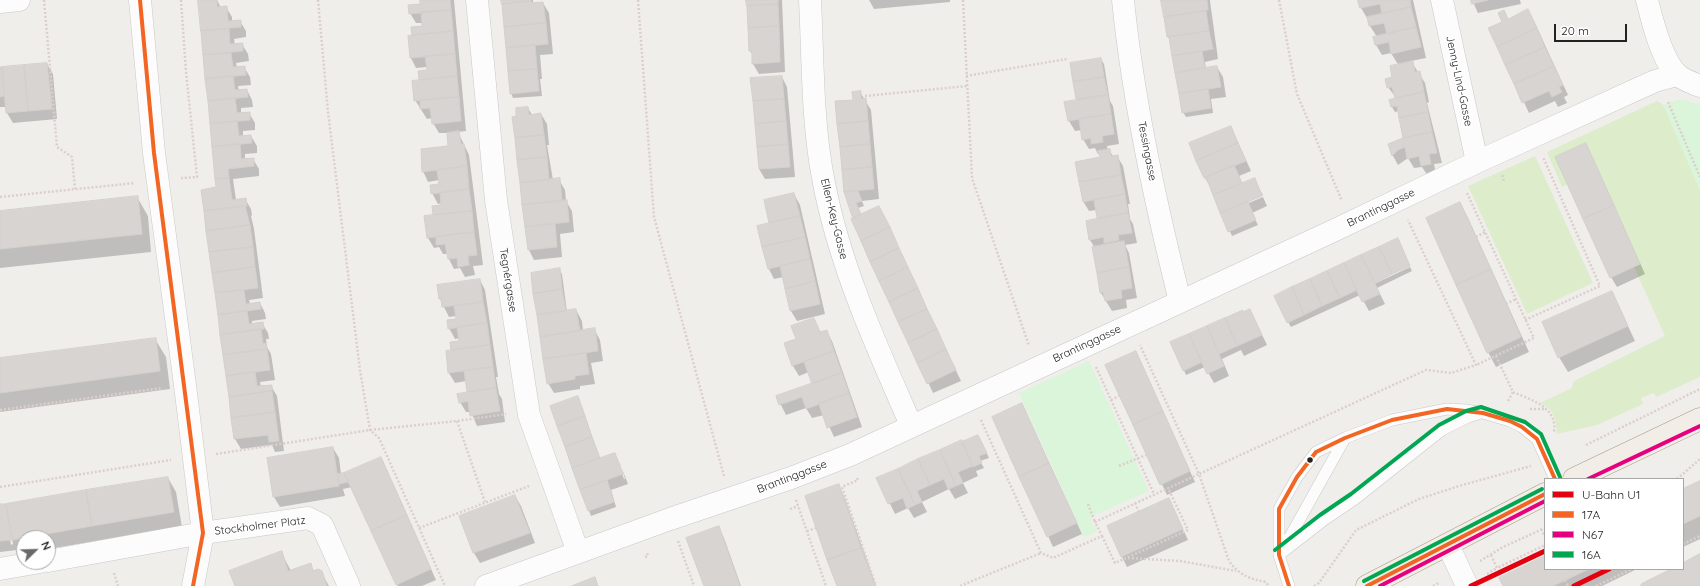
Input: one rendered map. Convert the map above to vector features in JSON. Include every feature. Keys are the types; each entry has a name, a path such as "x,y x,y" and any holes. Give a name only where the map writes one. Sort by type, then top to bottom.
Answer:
{"main road":[{"path":"1576,478 1700,419"},
{"path":"1367,586 1544,495"}],"street":[{"path":"0,2 19,0"},
{"path":"140,0 158,181 203,533"},
{"name":"Tegnérgasse","path":"477,0 496,200 527,405 550,478 578,552"},
{"name":"Ellen-Key-Gasse","path":"810,0 818,147 834,229 859,302 911,425"},
{"name":"Tessingasse","path":"1123,0 1150,173 1180,301"},
{"name":"Jenny-Lind-Gasse","path":"1442,0 1477,162"},
{"path":"1647,0 1656,33 1665,56 1677,75 1700,86"},
{"name":"Brantinggasse","path":"486,586 670,519 791,478 850,455 911,425 1399,200 1457,171 1655,81 1677,75"},
{"name":"Stockholmer Platz","path":"56,560 203,533 308,518 322,525 349,586"},
{"name":"Stockholmer Platz","path":"193,586 203,533"},
{"path":"1448,545 1465,580"},
{"path":"0,569 16,566"}],"lane":[{"path":"1289,586 1279,555 1279,509 1297,477 1316,452 1345,438 1392,420 1447,409 1483,413 1510,421 1533,435 1537,439 1555,478"},
{"path":"1279,555 1442,430 1468,417 1483,413"},
{"path":"1279,555 1345,438"}],"path":[{"path":"44,0 57,147 72,157 75,189"},
{"path":"181,0 186,72 197,177 181,178 182,186"},
{"path":"318,0 329,120 360,370 370,430 379,438 445,586"},
{"path":"638,0 654,217 731,499"},
{"path":"963,0 972,178 1036,367"},
{"path":"1279,0 1297,94 1351,222"},
{"path":"966,76 1067,59"},
{"path":"1655,81 1668,103 1700,177"},
{"path":"865,96 967,86"},
{"path":"1525,320 1600,286 1540,150"},
{"path":"1095,522 1426,370 1451,373 1476,365 1534,338 1457,171"},
{"path":"0,197 158,181"},
{"path":"1399,200 1476,365"},
{"path":"1476,236 1485,232"},
{"path":"1506,304 1516,299"},
{"path":"1130,324 1199,474 1228,561 1236,571"},
{"path":"1086,344 1098,377 1111,400 1154,494"},
{"path":"1314,586 1319,583 1356,530 1419,500 1459,486 1548,462 1555,427 1553,418 1548,409 1537,402 1513,392 1496,356"},
{"path":"0,410 185,385"},
{"path":"1582,447 1700,389"},
{"path":"1507,402 1513,392"},
{"path":"1111,400 1119,396"},
{"path":"971,398 1041,553"},
{"path":"0,487 370,430 508,414 527,405"},
{"path":"457,421 485,502"},
{"path":"217,454 218,461"},
{"path":"850,455 858,480 842,487 876,586"},
{"path":"1119,466 1146,455"},
{"path":"1678,478 1700,459"},
{"path":"419,528 550,478"},
{"path":"791,478 792,487 798,506 826,586"},
{"path":"1088,504 1115,563 1188,530 1168,488"},
{"path":"1135,503 1139,512"},
{"path":"790,509 798,506"},
{"path":"670,519 694,586"},
{"path":"807,531 816,528"},
{"path":"1432,586 1465,580 1491,555 1504,547 1544,528"},
{"path":"1541,529 1544,535"},
{"path":"960,586 1041,553 1054,558 1102,536"},
{"path":"1684,544 1700,536"},
{"path":"1491,555 1497,568 1544,545"},
{"path":"1126,558 1180,561 1236,571 1255,580 1266,582 1268,586"},
{"path":"1596,586 1630,570"},
{"path":"1565,580 1568,586"}],"green space":[{"path":"1679,100 1700,108 1700,377 1656,397 1654,393 1641,398 1643,404 1597,425 1557,434 1556,424 1551,411 1545,405 1540,403 1572,388 1574,381 1665,336 1634,267 1640,264 1586,144 1568,184 1562,187 1547,152 1657,101 1664,105"},
{"path":"1679,100 1686,100 1700,105 1700,191 1663,105"},
{"path":"1535,156 1593,283 1527,314 1468,186"},
{"path":"1089,361 1149,491 1090,517 1097,532 1084,537 1019,393"}],"building":[{"path":"198,0 217,0 217,7 227,6 228,21 241,20 241,27 201,31"},
{"path":"420,0 450,0 451,10 409,14 408,5 420,4"},
{"path":"501,0 531,0 531,1 502,4"},
{"path":"746,0 778,0 778,4 747,6"},
{"path":"1161,0 1207,0 1208,10 1164,17"},
{"path":"1358,0 1410,0 1411,7 1382,14 1380,4 1360,8"},
{"path":"1471,0 1488,0 1472,4"},
{"path":"531,1 532,3 543,2 546,23 504,27 502,4"},
{"path":"778,4 779,26 748,28 747,6"},
{"path":"1411,7 1416,27 1387,34 1384,23 1369,26 1367,17"},
{"path":"1528,9 1537,28 1497,47 1488,28 1502,22 1498,13 1504,10 1508,19"},
{"path":"451,10 453,31 412,35 411,27 422,26 421,12"},
{"path":"1206,11 1209,31 1167,37 1164,17"},
{"path":"546,23 548,44 506,48 504,27"},
{"path":"779,26 780,62 752,64 752,51 749,51 748,28"},
{"path":"1416,27 1421,47 1391,54 1389,42 1375,45 1373,37"},
{"path":"1537,28 1545,47 1505,65 1497,47"},
{"path":"229,29 230,44 243,43 243,51 203,55 201,31"},
{"path":"453,31 455,54 410,58 408,36"},
{"path":"1209,31 1213,49 1172,56 1169,37"},
{"path":"535,45 537,69 508,71 506,48"},
{"path":"1545,47 1554,66 1514,84 1505,65"},
{"path":"1202,51 1205,68 1175,73 1172,56"},
{"path":"231,53 233,67 245,66 246,75 205,79 203,55"},
{"path":"455,54 457,76 419,80 418,71 427,70 425,56"},
{"path":"1101,58 1104,77 1073,82 1070,63"},
{"path":"1413,61 1415,72 1420,71 1424,92 1395,98 1392,87 1387,88 1385,79 1392,77 1390,66"},
{"path":"47,63 52,109 28,111 24,65"},
{"path":"24,65 28,111 6,113 2,67"},
{"path":"1217,66 1221,87 1179,94 1175,73"},
{"path":"1554,66 1563,85 1559,87 1562,92 1552,97 1549,91 1522,103 1514,84"},
{"path":"0,67 2,67 4,96 0,97"},
{"path":"537,69 539,91 510,94 508,71"},
{"path":"233,76 235,90 247,89 248,97 208,101 205,79"},
{"path":"457,76 459,97 414,101 412,81"},
{"path":"782,76 784,99 753,101 750,78"},
{"path":"1104,77 1108,95 1076,99 1073,82"},
{"path":"1208,89 1211,108 1182,113 1179,94"},
{"path":"861,91 861,99 866,98 868,121 837,124 835,101 853,100 852,92"},
{"path":"1424,92 1428,112 1399,118 1397,106 1391,107 1389,100"},
{"path":"1108,95 1111,114 1068,121 1064,102"},
{"path":"459,97 461,121 432,124 430,108 420,109 420,100"},
{"path":"235,98 237,113 250,112 250,120 210,124 208,101"},
{"path":"784,99 786,121 755,124 753,101"},
{"path":"528,107 529,115 541,113 544,135 515,138 512,117 516,116 516,108"},
{"path":"1428,112 1432,132 1403,138 1399,118"},
{"path":"1111,114 1114,134 1102,136 1103,142 1091,144 1091,138 1082,140 1079,119"},
{"path":"237,121 239,136 251,135 252,143 212,147 210,124"},
{"path":"786,121 788,144 757,147 755,124"},
{"path":"868,121 870,144 840,147 837,124"},
{"path":"1231,126 1238,143 1196,161 1189,143"},
{"path":"459,131 461,144 464,144 467,166 422,172 421,149 448,146 447,133"},
{"path":"1432,132 1437,153 1429,154 1431,164 1421,166 1419,156 1407,159 1405,147 1398,150 1392,156 1388,144 1403,138"},
{"path":"544,135 547,157 517,160 515,138"},
{"path":"1238,143 1246,161 1204,178 1196,161"},
{"path":"1586,143 1614,205 1583,219 1555,157"},
{"path":"240,144 241,159 254,158 254,166 228,169 229,178 215,179 212,147"},
{"path":"788,144 790,167 759,169 757,147"},
{"path":"870,144 872,167 842,170 840,147"},
{"path":"1110,149 1111,156 1118,155 1121,175 1079,182 1075,162 1100,157 1098,151"},
{"path":"547,157 549,180 520,183 517,160"},
{"path":"1234,165 1242,183 1213,195 1206,177"},
{"path":"467,166 469,189 431,194 430,185 439,184 437,170"},
{"path":"872,167 874,189 844,192 842,170"},
{"path":"1121,175 1125,194 1083,202 1079,182"},
{"path":"229,178 232,200 246,198 247,206 204,211 201,190 216,187 215,179"},
{"path":"560,178 562,201 522,205 520,183"},
{"path":"1255,178 1262,196 1220,213 1213,195"},
{"path":"469,189 472,211 433,215 432,206 441,205 440,193"},
{"path":"858,191 862,201 856,203 861,214 853,219 844,192"},
{"path":"794,193 800,216 769,223 764,200"},
{"path":"1125,194 1128,213 1097,218 1094,200"},
{"path":"138,196 142,234 0,249 0,211"},
{"path":"567,200 569,222 525,227 522,205"},
{"path":"1248,202 1256,220 1228,232 1220,213"},
{"path":"1460,202 1491,269 1456,285 1426,218"},
{"path":"1614,205 1640,264 1610,278 1583,219"},
{"path":"245,206 250,225 206,231 204,211"},
{"path":"879,206 890,227 861,241 851,219"},
{"path":"472,211 474,232 427,238 424,216"},
{"path":"1128,213 1132,233 1118,235 1119,240 1104,243 1104,237 1089,240 1086,221"},
{"path":"800,216 805,237 762,247 757,226"},
{"path":"555,224 557,247 528,250 525,227"},
{"path":"250,225 253,247 209,252 206,231"},
{"path":"890,227 899,248 870,262 861,241"},
{"path":"474,232 477,255 468,256 469,265 458,267 457,258 448,259 445,244 436,245 436,237"},
{"path":"805,237 810,259 768,269 762,247"},
{"path":"1398,238 1410,266 1392,274 1379,247"},
{"path":"1124,241 1129,267 1097,273 1092,247"},
{"path":"253,247 255,267 212,273 209,252"},
{"path":"1379,247 1392,274 1375,283 1361,255"},
{"path":"899,248 908,267 879,281 870,262"},
{"path":"1361,255 1380,294 1362,302 1344,263"},
{"path":"810,259 815,281 785,289 780,266"},
{"path":"1344,263 1357,290 1340,298 1327,271"},
{"path":"255,267 258,288 215,293 212,273"},
{"path":"908,267 918,288 889,302 879,281"},
{"path":"1129,267 1132,288 1121,290 1122,298 1105,301 1103,292 1100,293 1097,273"},
{"path":"560,268 562,289 533,294 531,273"},
{"path":"1491,269 1521,337 1487,353 1456,285"},
{"path":"1327,271 1340,298 1322,306 1310,279"},
{"path":"480,279 483,302 442,307 437,285"},
{"path":"1310,279 1322,306 1304,315 1292,287"},
{"path":"815,281 820,304 790,311 785,289"},
{"path":"1292,287 1304,315 1287,323 1274,296"},
{"path":"918,288 927,309 898,322 889,302"},
{"path":"562,289 566,311 537,315 533,294"},
{"path":"244,290 246,304 260,302 261,309 218,315 215,293"},
{"path":"1612,291 1628,326 1558,358 1542,322"},
{"path":"483,302 487,323 448,329 447,320 456,319 454,306"},
{"path":"576,309 580,331 540,337 537,315"},
{"path":"927,309 937,329 908,343 898,322"},
{"path":"1250,309 1262,335 1237,346 1225,318 1243,310 1243,312"},
{"path":"247,311 249,324 263,322 264,329 220,335 218,315"},
{"path":"814,318 820,332 827,330 834,351 792,366 784,343 796,339 791,326"},
{"path":"1225,318 1237,346 1219,354 1207,326"},
{"path":"487,323 490,345 451,350 450,342 459,341 457,327"},
{"path":"1207,326 1224,366 1207,374 1189,334"},
{"path":"595,328 598,351 543,359 540,337"},
{"path":"261,329 263,344 266,343 267,349 223,355 220,335"},
{"path":"937,329 946,349 917,363 908,343"},
{"path":"1189,334 1202,362 1183,371 1170,342"},
{"path":"156,338 160,371 0,393 0,358"},
{"path":"490,345 493,367 448,373 446,351"},
{"path":"267,349 270,370 226,376 223,355"},
{"path":"946,349 956,370 927,384 917,363"},
{"path":"834,351 842,373 812,384 804,362"},
{"path":"1136,351 1163,411 1133,425 1105,365"},
{"path":"586,353 589,374 575,376 575,379 547,384 543,359"},
{"path":"493,367 496,388 467,392 464,371"},
{"path":"255,372 257,386 272,385 272,391 229,397 226,376"},
{"path":"842,373 849,393 806,409 802,397 779,405 776,396"},
{"path":"496,388 500,411 470,416 468,401 459,403 457,394"},
{"path":"272,391 275,412 231,418 229,397"},
{"path":"849,393 857,417 827,428 819,404"},
{"path":"578,396 585,416 557,426 550,406"},
{"path":"1022,403 1049,463 1019,477 992,417"},
{"path":"1163,411 1190,471 1160,485 1133,425"},
{"path":"275,412 279,441 269,442 268,435 234,439 231,418"},
{"path":"585,416 592,437 565,447 557,426"},
{"path":"978,435 987,453 979,456 982,463 973,467 962,442"},
{"path":"592,437 600,458 572,468 565,447"},
{"path":"962,440 973,466 958,472 963,483 956,486 940,450"},
{"path":"333,447 339,486 273,497 267,458"},
{"path":"940,450 956,486 948,489 944,479 930,485 918,459"},
{"path":"615,453 623,474 580,490 572,468"},
{"path":"381,457 407,515 371,531 344,473"},
{"path":"918,459 930,485 917,491 922,502 915,505 898,469"},
{"path":"1049,463 1077,523 1047,537 1019,477"},
{"path":"898,469 915,505 907,509 903,498 888,504 876,478"},
{"path":"344,473 348,482 339,484 338,474"},
{"path":"168,477 174,512 92,526 86,490"},
{"path":"607,480 614,502 588,511 580,490"},
{"path":"1700,481 1700,516 1684,524 1684,489"},
{"path":"839,484 861,548 827,560 805,496"},
{"path":"86,490 92,526 56,532 56,530 16,530 16,539 12,540 6,504"},
{"path":"515,495 530,533 473,553 459,516"},
{"path":"1169,498 1183,529 1121,557 1107,526"},
{"path":"0,504 6,504 12,540 0,541"},
{"path":"407,515 431,569 396,585 371,531"},
{"path":"719,526 740,586 704,586 686,538"},
{"path":"861,548 875,586 837,586 827,560"},
{"path":"282,551 288,571 311,563 313,571 318,569 322,571 327,586 235,586 229,571"},
{"path":"1700,554 1700,586 1641,586 1641,584 1669,570 1684,570 1684,562"},
{"path":"1544,556 1544,570 1587,570 1553,586 1503,586 1499,578"},
{"path":"595,577 598,586 572,586"}],"metro line":[{"name":"U1","path":"1471,586 1544,551"},
{"name":"U1","path":"1574,586 1607,570"}],"transit line":[{"name":"17A","path":"140,0 154,153 203,533 193,586"},
{"name":"16A","path":"1275,550 1320,515 1351,494 1439,425 1466,411 1481,407 1525,422 1541,434 1560,477"},
{"name":"17A","path":"1289,586 1279,555 1279,509 1297,477 1316,452 1345,438 1392,420 1447,409 1483,413 1510,421 1522,427 1537,439 1555,478"},
{"name":"N67","path":"1590,478 1700,426"},
{"name":"16A","path":"1364,581 1542,489"},
{"name":"17A","path":"1367,586 1544,495"},
{"name":"N67","path":"1380,586 1544,502"}]}
